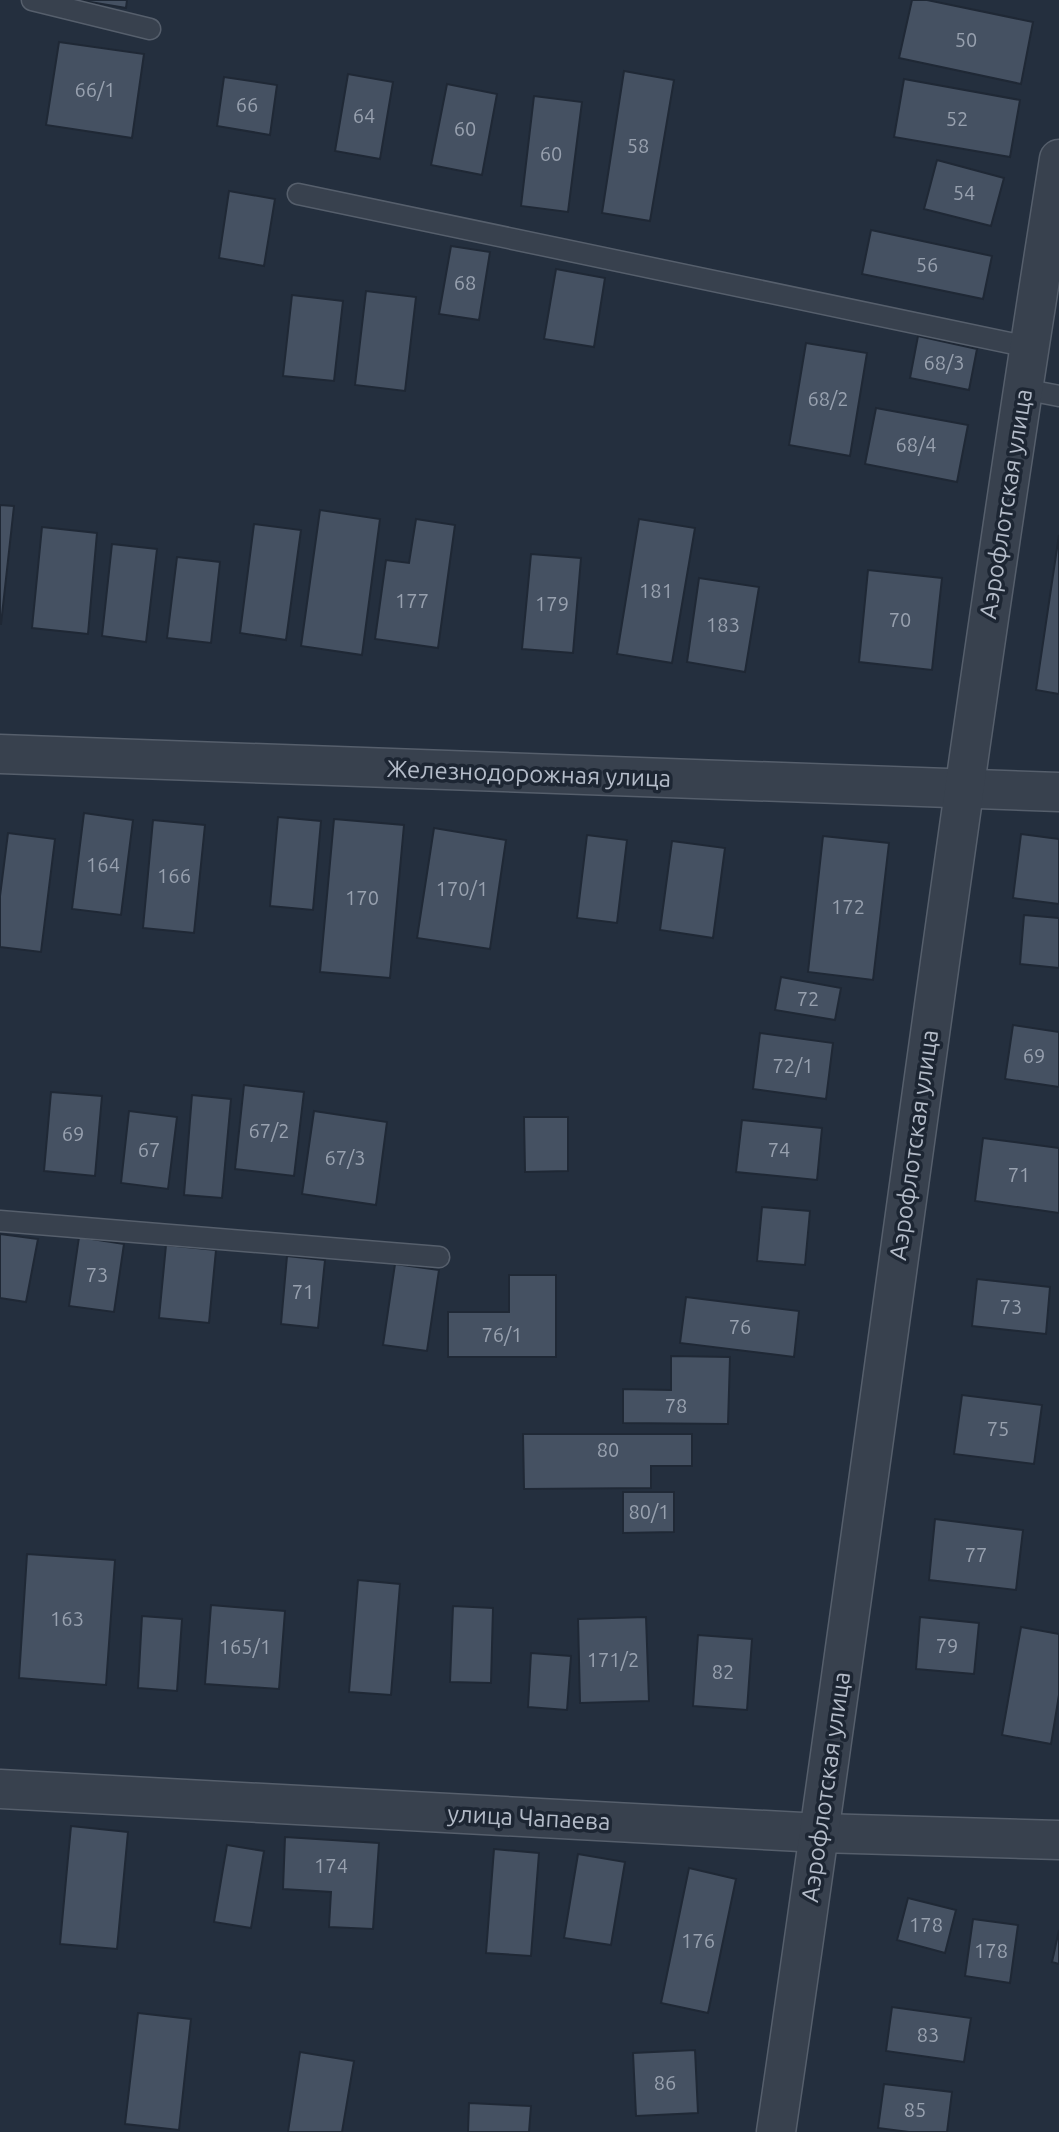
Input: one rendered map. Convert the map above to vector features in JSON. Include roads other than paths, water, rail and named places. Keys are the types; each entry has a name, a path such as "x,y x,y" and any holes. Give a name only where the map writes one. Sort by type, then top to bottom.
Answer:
{"street":[{"name":"Аэрофлотская улица","path":"776,2132 963,790 1041,392 1029,347 1059,159"},
{"name":"Железнодорожная улица","path":"0,754 1059,792"},
{"name":"улица Чапаева","path":"0,1789 820,1833 1059,1840"}],"lane":[{"path":"32,0 150,29"},
{"path":"298,194 1029,347"},
{"path":"0,1221 439,1257"}]}
